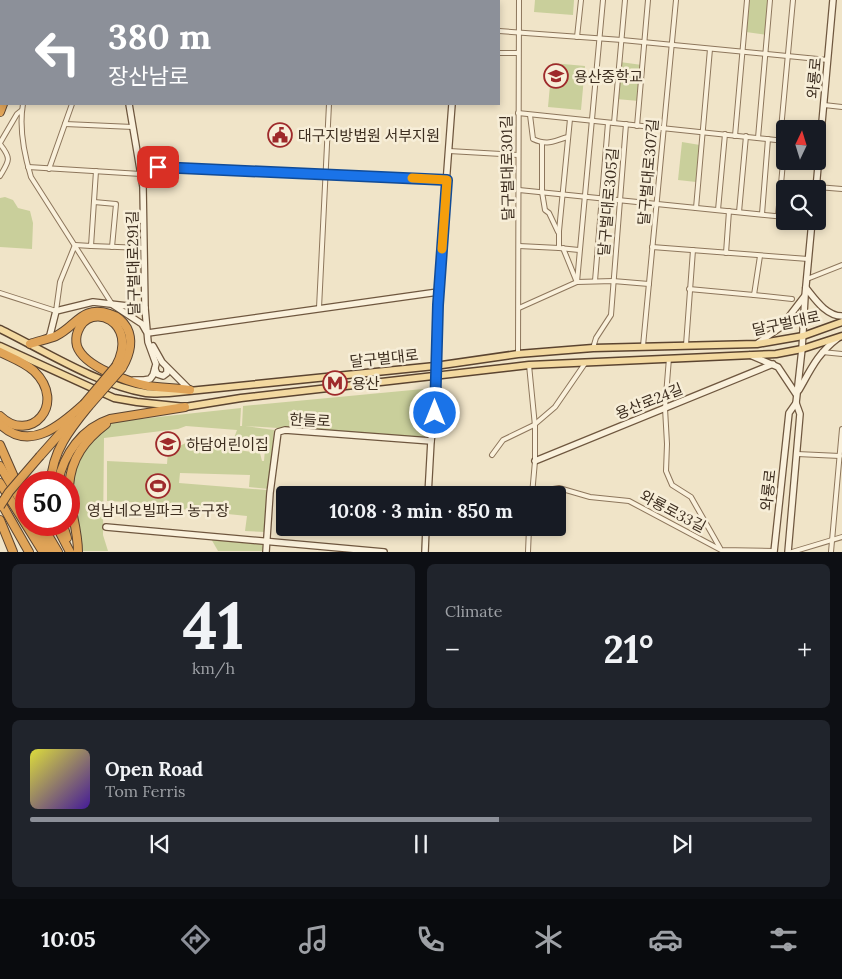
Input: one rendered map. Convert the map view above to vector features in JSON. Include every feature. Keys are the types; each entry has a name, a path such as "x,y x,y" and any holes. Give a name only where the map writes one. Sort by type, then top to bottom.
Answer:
{"highway":[{"path":"0,506 9,492 129,356 131,340 127,328 116,316 103,312 93,312 82,316 58,335 30,344"},
{"path":"119,367 123,349 121,330 104,318 95,317 86,320 81,325 77,335 77,346 83,357 123,379 151,386 190,390"},
{"path":"0,352 34,372 45,386 48,396 44,413 36,422 16,425 0,416"},
{"path":"0,424 14,434 35,436 57,426 86,406"},
{"path":"52,471 54,460 60,446 86,406"},
{"path":"61,471 76,442 100,422 185,408"},
{"path":"71,471 79,451 91,435 106,424 123,417"},
{"path":"0,445 15,479"},
{"path":"0,466 15,491"},
{"path":"0,483 43,552"},
{"path":"0,501 29,552"},
{"path":"0,520 13,552"},
{"path":"41,536 50,552"},
{"path":"49,536 58,552"},
{"path":"63,536 72,552"},
{"path":"67,536 72,552"},
{"path":"78,536 78,552"}],"main road":[{"name":"달구벌대로","path":"0,328 118,386 147,393 169,393 435,366 518,354 593,348 756,344 803,336 842,322"},
{"name":"달구벌대로","path":"0,346 114,398 185,408 241,398 529,365 776,354 802,349 841,336"}],"street":[{"name":"달구벌대로301길","path":"518,354 519,0"},
{"path":"577,37 580,0"},
{"path":"577,282 603,0"},
{"path":"614,123 626,0"},
{"path":"637,126 648,0"},
{"name":"달구벌대로307길","path":"643,346 676,0"},
{"path":"735,136 747,0"},
{"path":"758,138 770,0"},
{"path":"784,120 793,0"},
{"name":"와룡로","path":"822,120 833,0"},
{"path":"500,31 622,40 828,60"},
{"path":"696,208 710,49"},
{"path":"500,53 518,53"},
{"path":"23,105 22,132 31,177 112,304 142,324 158,357 190,390"},
{"path":"49,168 72,105"},
{"name":"달구벌대로291길","path":"129,105 144,187 145,308 148,333"},
{"path":"319,308 329,105"},
{"path":"428,486 431,441 435,413 438,292 452,105"},
{"path":"824,105 842,107"},
{"path":"0,176 8,162 8,153 0,143 17,114 22,110"},
{"path":"518,113 776,140"},
{"path":"530,115 533,140 550,143 568,137"},
{"path":"570,119 559,232 561,248 577,282"},
{"path":"595,281 608,122"},
{"path":"65,124 133,127"},
{"name":"달구벌대로305길","path":"593,348 596,338 611,315 626,124"},
{"path":"718,210 724,134"},
{"path":"739,212 746,136"},
{"path":"762,214 768,139"},
{"path":"542,143 542,192 545,210 549,213 559,232"},
{"path":"449,151 518,155"},
{"path":"140,166 447,180"},
{"path":"28,167 141,174"},
{"path":"91,246 96,171"},
{"path":"826,188 842,189"},
{"path":"519,190 776,216"},
{"path":"94,202 116,204 112,247"},
{"path":"726,253 729,211"},
{"name":"와룡로","path":"788,552 800,414 796,403 796,394 802,349 811,230"},
{"path":"74,245 144,248"},
{"path":"47,339 50,335 56,311 60,282 74,245"},
{"path":"519,246 579,250"},
{"path":"652,247 808,259"},
{"path":"686,345 692,250"},
{"path":"754,295 760,256"},
{"path":"806,279 842,265"},
{"path":"518,308 577,282 613,281 649,284"},
{"path":"806,288 824,309 837,316 842,316"},
{"path":"689,289 792,299"},
{"path":"0,292 56,311 94,302 145,308"},
{"path":"148,333 438,292"},
{"path":"756,344 782,327 805,296"},
{"path":"123,379 144,380 153,375 156,364 148,342 148,333"},
{"path":"796,394 814,361 821,352 841,336"},
{"path":"821,352 842,354"},
{"path":"750,355 773,364 782,371 796,394"},
{"path":"670,358 664,408 667,444 666,471 672,485 690,497 721,550"},
{"path":"492,455 503,440 535,424 555,407 586,362"},
{"name":"용산로24길","path":"535,460 773,364"},
{"path":"529,365 535,424 533,486"},
{"path":"155,369 157,374 163,376 167,373 167,368"},
{"name":"와룡로","path":"774,551 789,413 796,403"},
{"path":"832,552 842,429"},
{"name":"한들로","path":"266,552 278,432 285,430 431,441"},
{"path":"797,454 841,456"},
{"name":"와룡로33길","path":"566,490 590,497 629,500 721,550 774,551"},
{"path":"106,527 384,552"},
{"path":"425,552 426,536"},
{"path":"528,552 529,536"},
{"path":"792,552 842,537"}],"green space":[{"path":"535,0 574,0 573,15 534,12"},
{"path":"749,0 770,0 767,35 746,32"},
{"path":"620,62 642,65 639,101 616,99"},
{"path":"552,63 585,66 581,110 548,107"},
{"path":"682,142 700,145 696,182 678,180"},
{"path":"5,197 13,200 18,208 30,211 33,223 32,249 0,247 0,198"},
{"path":"423,389 427,396 425,437 245,426 274,430 269,489 249,487 250,475 180,473 179,483 267,490 265,532 245,531 247,516 170,508 168,504 107,501 107,461 167,464 168,451 186,443 260,453 262,461 264,461 265,449 260,442 234,438 237,430 186,426 178,429 104,438 103,535 108,551 81,551 80,471 73,471 87,443 112,422 241,408 240,426 242,426 243,406"},
{"path":"210,537 264,542 263,551 218,551"}],"slow traffic":[{"path":"412,178 447,180 442,249"}],"place":[{"name":"용산중학교","path":"556,76"},
{"name":"대구지방법원 서부지원","path":"280,135"},
{"name":"용산","path":"335,383"},
{"name":"하담어린이집","path":"168,444"},
{"name":"영남네오빌파크 농구장","path":"158,486"}],"route":[{"path":"158,167 447,180 438,305 435,413"}]}
